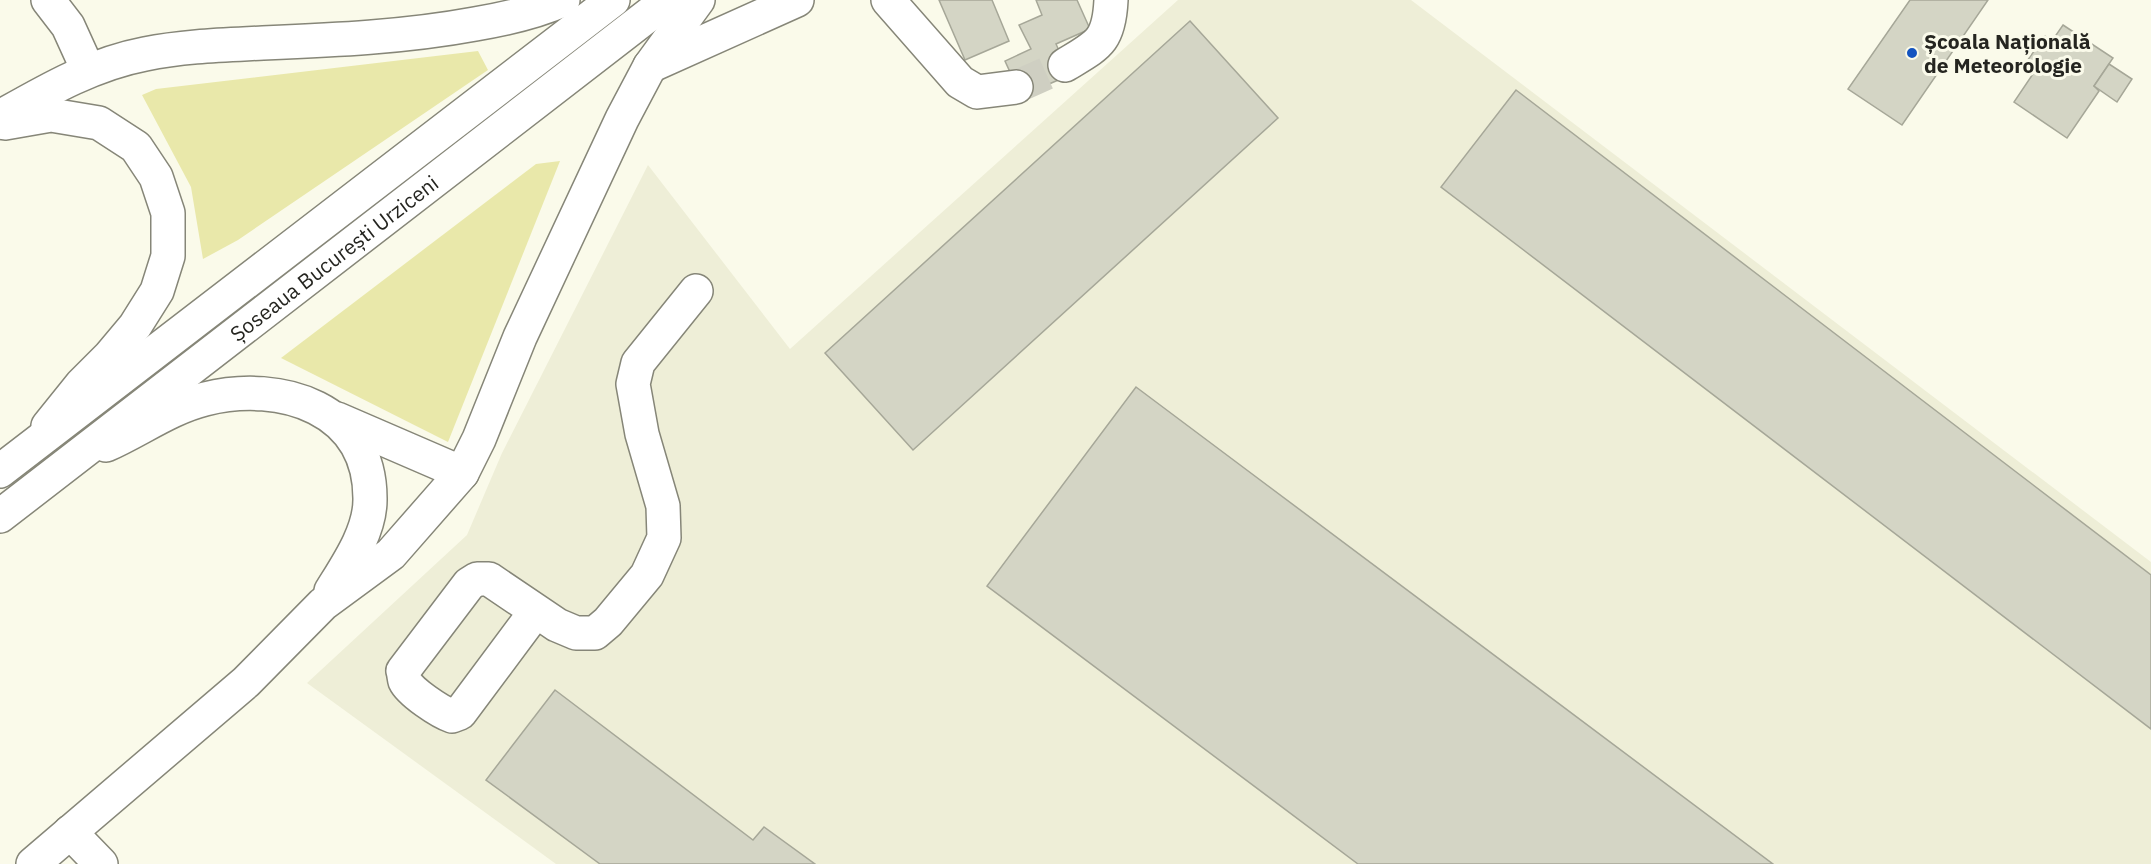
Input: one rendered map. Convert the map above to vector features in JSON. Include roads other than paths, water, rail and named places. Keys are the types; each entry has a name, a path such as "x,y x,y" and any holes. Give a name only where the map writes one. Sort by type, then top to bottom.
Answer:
{"main road":[{"path":"48,0 68,26 88,70"},
{"path":"0,117 88,70 144,54 199,47 386,36 454,28 503,19 563,0"},
{"name":"Șoseaua București Urziceni","path":"0,471 613,0"},
{"name":"Șoseaua București Urziceni","path":"0,516 668,0"},
{"path":"33,864 246,682 323,604 391,554 462,473 480,439 520,337 622,119 650,66 698,0"},
{"path":"650,66 797,0"},
{"path":"888,0 960,82 977,92 1016,87"},
{"path":"1065,65 1098,45 1110,22 1111,0"},
{"path":"0,123 51,116 99,123 136,147 156,177 168,213 168,256 157,291 135,326 81,385 34,445"},
{"path":"536,611 557,625 576,633 595,633 608,622 647,575 664,538 663,506 642,434 633,384 638,363 696,291"},
{"path":"74,459 174,409 205,399 236,394 268,393 300,400 462,473"},
{"path":"323,604 361,542 371,502 367,467 356,442 336,418"},
{"path":"70,832 101,864"}],"tunnel":[{"path":"1016,87 1065,65"}],"place":[{"name":"Școala Națională de Meteorologie","path":"1912,53"}]}
